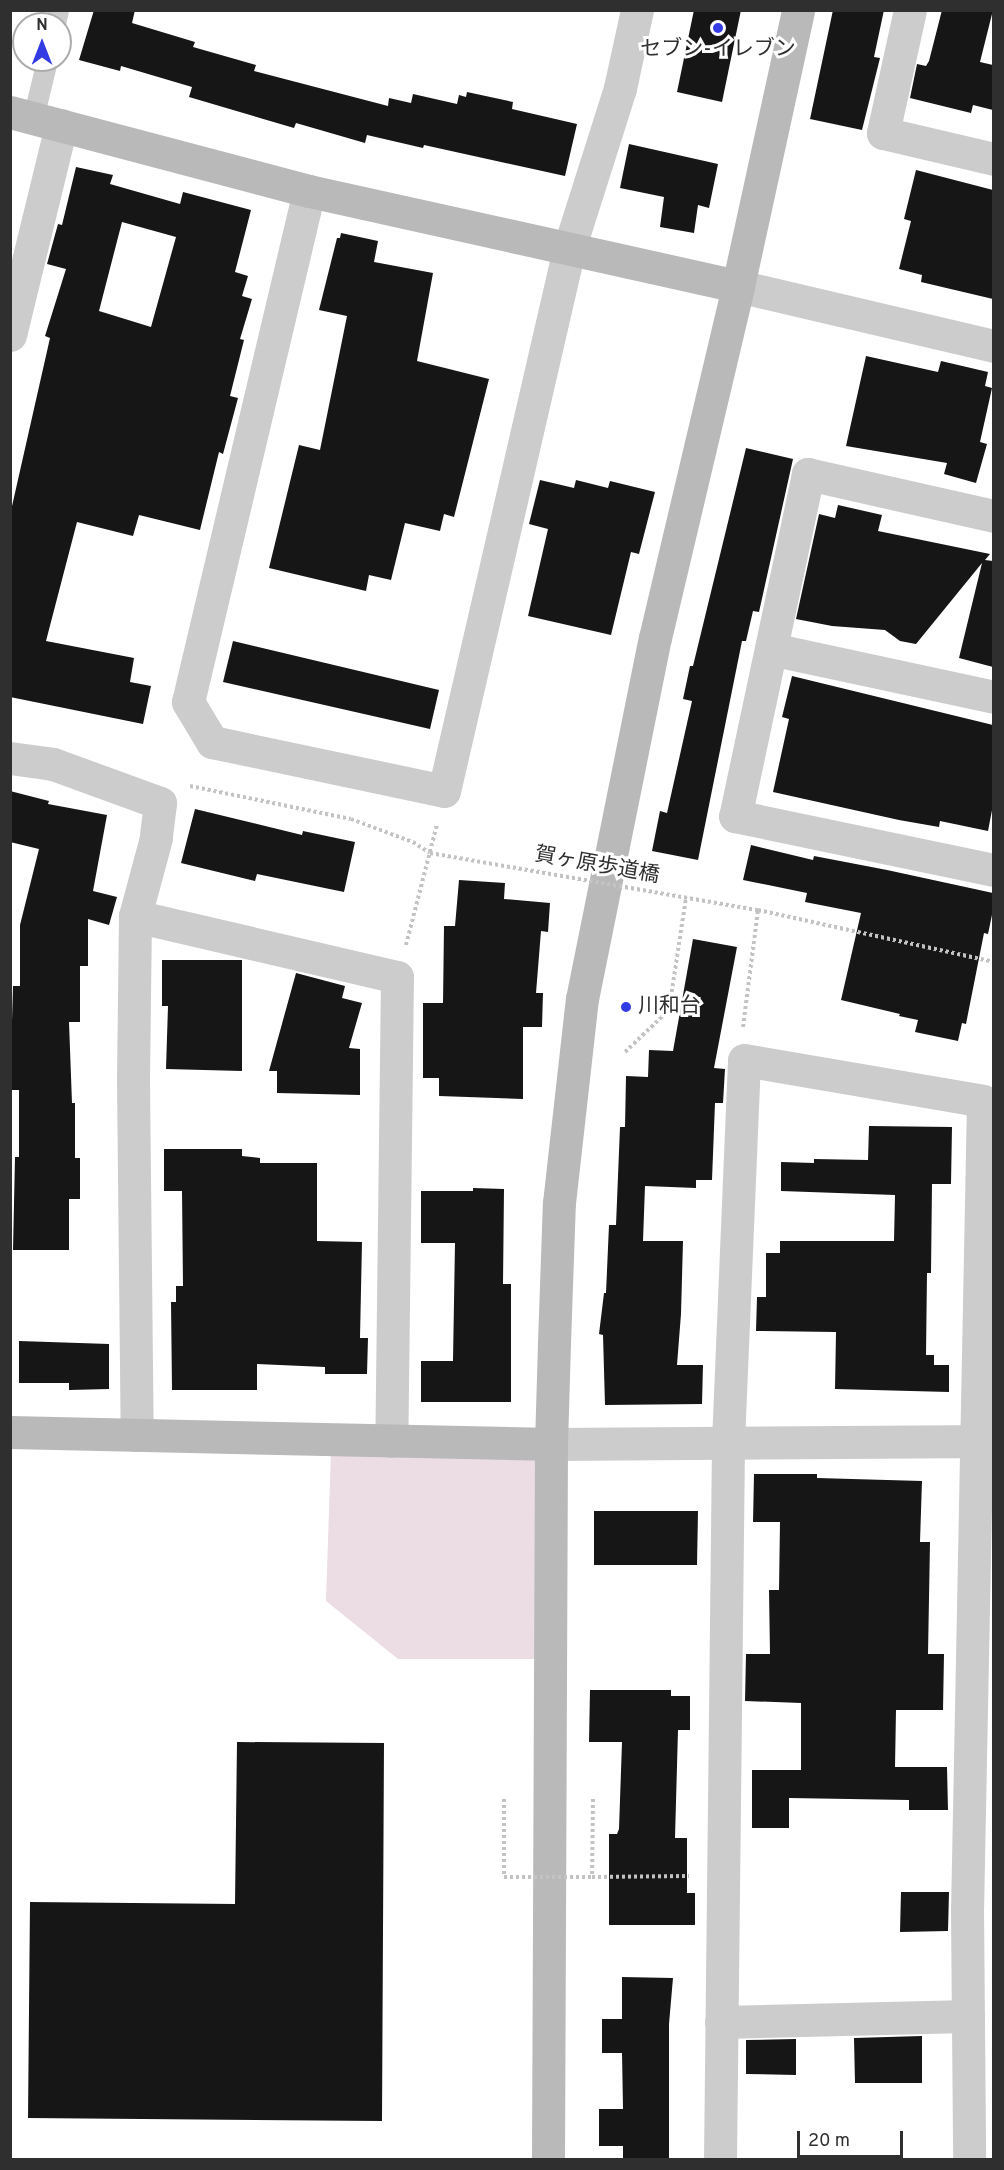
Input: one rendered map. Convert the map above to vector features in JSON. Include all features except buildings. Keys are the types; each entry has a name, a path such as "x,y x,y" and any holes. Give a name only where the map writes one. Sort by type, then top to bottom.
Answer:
{"street":[{"path":"309,191 188,702 212,742 444,791 569,249 620,88 637,10"},
{"path":"548,2160 551,1444 559,1203 582,999 655,638 738,286 798,10"},
{"path":"910,10 882,133 993,159"},
{"path":"10,335 35,119 309,191 738,286 993,346"},
{"path":"993,516 808,474 735,816 993,870"},
{"path":"771,649 993,697"},
{"path":"10,758 53,764 160,803 156,838 135,916 132,1080 137,1435"},
{"path":"135,916 398,977 391,1440"},
{"path":"720,2160 728,1442 744,1060 983,1101 986,1441 980,1910 968,2016 969,2160"},
{"path":"10,1432 551,1444 986,1441"},
{"path":"721,2022 968,2016"}],"lane":[{"path":"35,119 45,72"}],"path":[{"name":"賀ヶ原歩道橋","path":"183,784 351,819 413,842 430,853 758,910 993,962"},
{"path":"398,977 444,791"},
{"path":"625,1052 669,1010 686,897"},
{"path":"744,1060 743,1028 758,910"},
{"path":"504,1799 504,1876 723,1876"},
{"path":"592,1799 592,1876"}],"shaded area":[{"path":"331,1450 541,1455 536,1659 398,1659 326,1601"}],"place":[{"name":"セブン-イレブン","path":"718,28"},
{"name":"川和台","path":"626,1007"}]}
